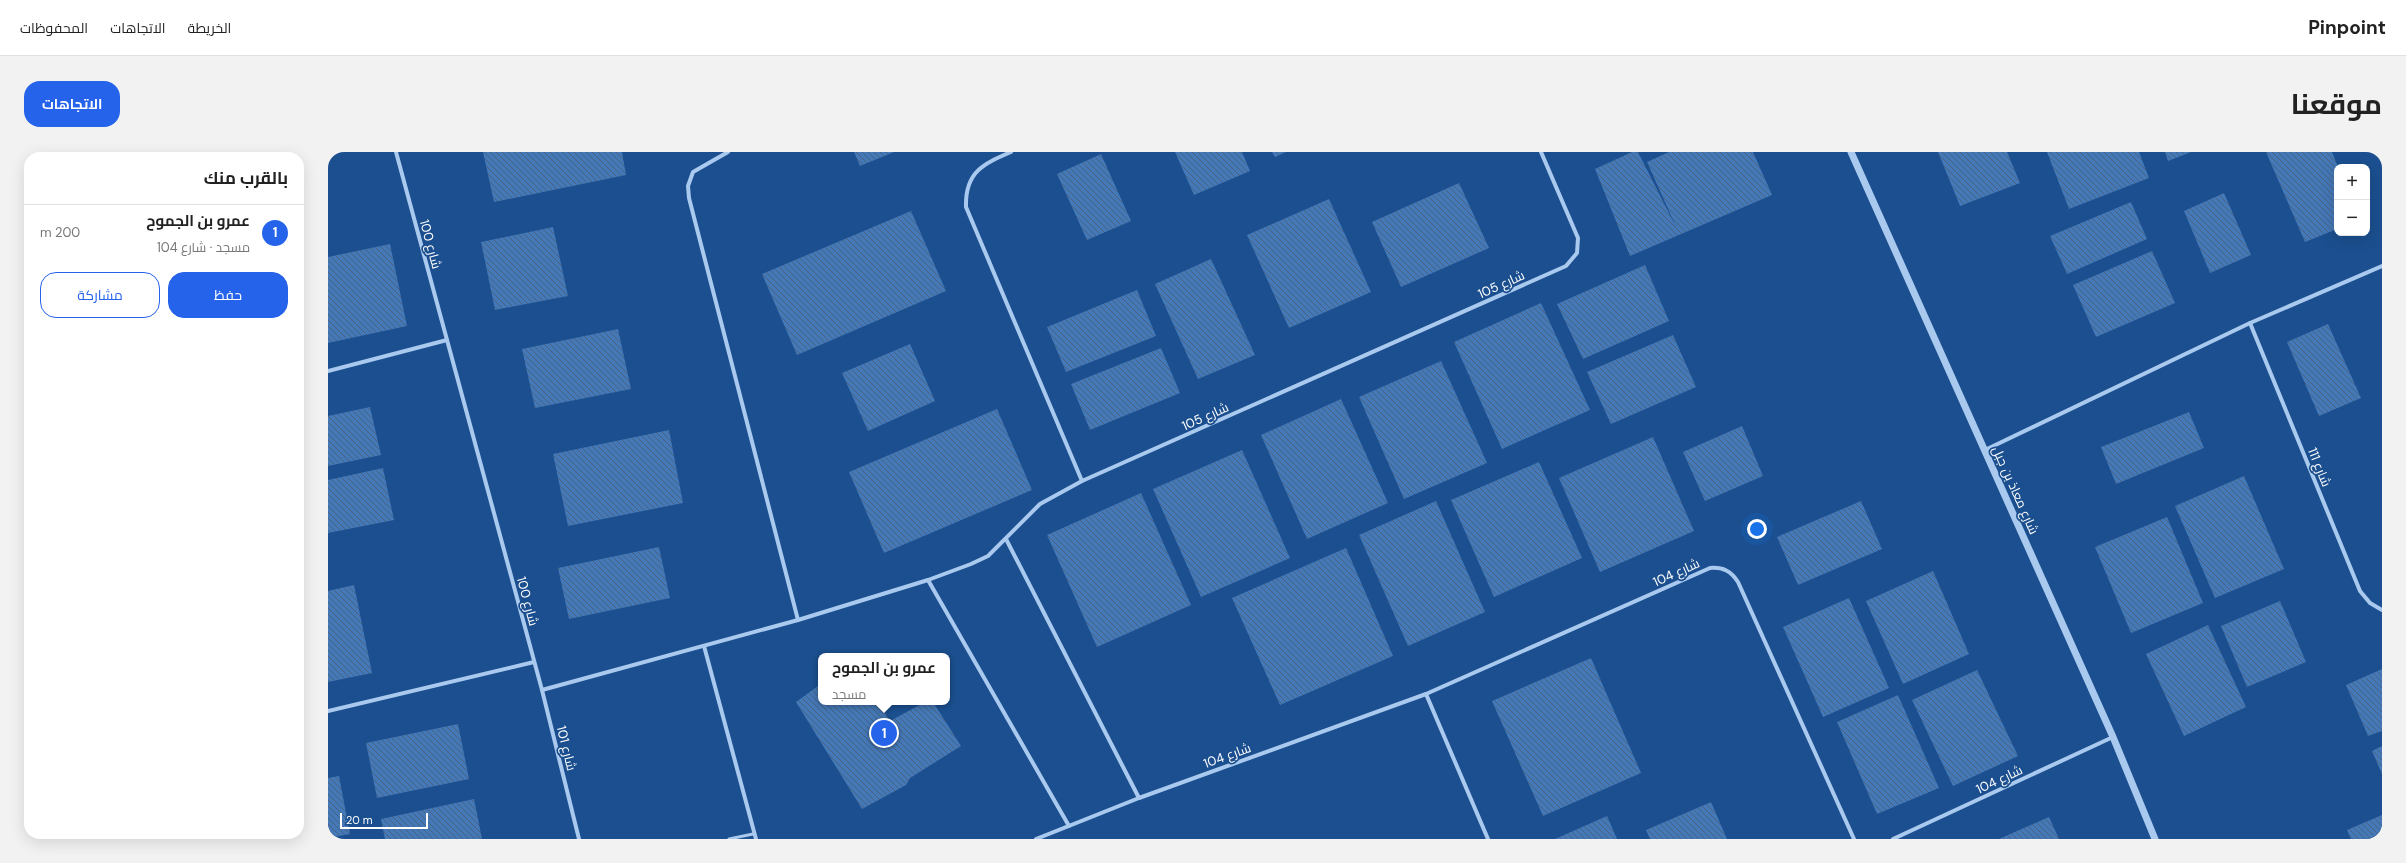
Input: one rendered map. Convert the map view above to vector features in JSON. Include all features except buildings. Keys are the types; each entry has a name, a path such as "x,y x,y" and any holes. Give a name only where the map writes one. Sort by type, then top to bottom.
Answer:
{"street":[{"name":"شارع 100","path":"396,152 534,662"},
{"path":"728,152 693,172 688,186 689,198 798,620"},
{"path":"1011,152 986,163 976,172 968,183 966,207 1082,482"},
{"name":"شارع 105","path":"542,690 798,620 928,580 988,556 1040,504 1082,482 1566,266 1576,253 1578,238 1541,152"},
{"name":"شارع معاذ بن جبل","path":"1851,152 2113,737 2155,839"},
{"path":"1985,450 2250,323 2382,266"},
{"name":"شارع 111","path":"2250,323 2360,592 2370,604 2382,610"},
{"path":"328,371 447,340"},
{"path":"1006,538 1139,798"},
{"name":"شارع 104","path":"1036,839 1139,798 1426,694 1710,568 1720,568 1729,571 1738,582 1854,839"},
{"path":"928,580 1069,826"},
{"path":"704,646 753,834 756,839"},
{"path":"328,711 534,662"},
{"name":"شارع 101","path":"534,662 579,839"},
{"path":"1426,694 1488,839"},
{"name":"شارع 104","path":"1893,839 2113,737"}],"lane":[{"path":"729,839 753,834"}],"place":[{"name":"عمرو بن الجموح","path":"884,733"}]}
